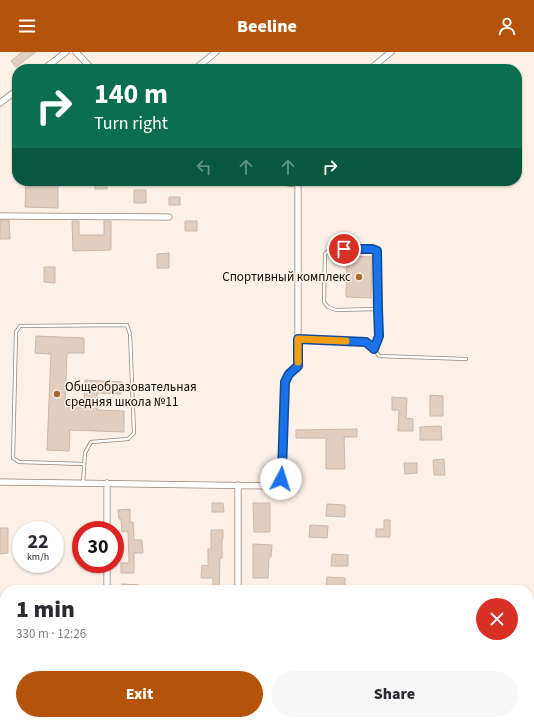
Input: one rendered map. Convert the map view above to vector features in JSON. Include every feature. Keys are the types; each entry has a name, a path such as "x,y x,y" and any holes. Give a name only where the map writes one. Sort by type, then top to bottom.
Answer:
{"street":[{"path":"50,64 66,52"},
{"path":"76,52 87,64"},
{"path":"201,64 216,52"},
{"path":"376,64 391,52"},
{"path":"0,103 12,94"},
{"path":"0,482 270,486 277,484 281,479 282,472 285,382 289,374 298,366 298,186"},
{"path":"0,216 169,217"},
{"path":"107,483 107,521"},
{"path":"238,485 238,585"},
{"path":"107,573 107,585"}],"lane":[{"path":"374,349 379,336 377,251 372,249 330,249 325,254 324,302 328,307 336,310 378,309"},
{"path":"83,483 85,453 91,442 128,440 134,433 130,334 127,325 20,326 16,332 13,458 19,462 84,464"},
{"path":"298,339 366,342 379,356 466,360"}],"building":[{"path":"22,52 36,52 20,64 14,64 11,61"},
{"path":"26,186 58,186 58,208 25,207"},
{"path":"95,186 107,186 107,189 95,189"},
{"path":"134,190 146,190 146,203 134,203"},
{"path":"169,197 180,197 180,205 169,205"},
{"path":"0,220 9,220 10,239 0,239"},
{"path":"72,221 79,221 79,235 104,235 104,221 111,221 111,250 73,251"},
{"path":"185,221 197,221 197,231 185,231"},
{"path":"169,253 169,268 157,268 157,254"},
{"name":"Спортивный комплекс","path":"347,256 372,257 371,298 346,297"},
{"path":"44,267 55,267 55,283 44,282"},
{"name":"Общеобразовательная средняя школа №11","path":"36,336 84,338 84,353 67,353 65,402 84,402 85,380 122,382 121,394 97,393 97,410 124,411 124,432 70,430 69,451 47,450 51,354 35,353"},
{"path":"430,395 443,396 443,416 430,416"},
{"path":"392,397 407,398 406,418 413,419 413,431 398,431 399,410 392,410"},
{"path":"441,426 442,440 420,440 420,427"},
{"path":"357,429 357,437 344,437 345,469 326,469 326,438 296,438 296,430"},
{"path":"444,459 445,475 434,475 433,460"},
{"path":"404,463 417,463 417,473 405,474"},
{"path":"212,503 223,503 224,512 212,512"},
{"path":"253,503 270,503 270,532 254,532"},
{"path":"327,504 345,505 345,517 326,516"},
{"path":"130,509 130,522 133,522 134,540 142,540 143,553 134,553 134,573 124,573 124,563 129,563 128,531 124,532 124,521 119,519 118,510"},
{"path":"384,520 390,520 390,537 376,537 376,529 384,529"},
{"path":"310,525 328,526 327,538 309,537"},
{"path":"0,528 8,528 8,553 0,554"},
{"path":"211,530 223,530 219,585 213,585 213,578 201,578 202,565 208,566 208,549 211,549"},
{"path":"253,544 272,545 271,557 269,557 268,578 253,578"},
{"path":"332,554 348,555 348,566 331,566"},
{"path":"327,577 345,578 345,585 326,585"}],"slow traffic":[{"path":"298,362 298,339 346,341"}],"place":[{"name":"Спортивный комплекс","path":"359,277"},
{"name":"Общеобразовательная средняя школа №11","path":"57,394"}],"route":[{"path":"281,479 285,382 289,374 298,366 298,339 366,342 374,349 379,336 377,251 372,249 344,249"}]}
